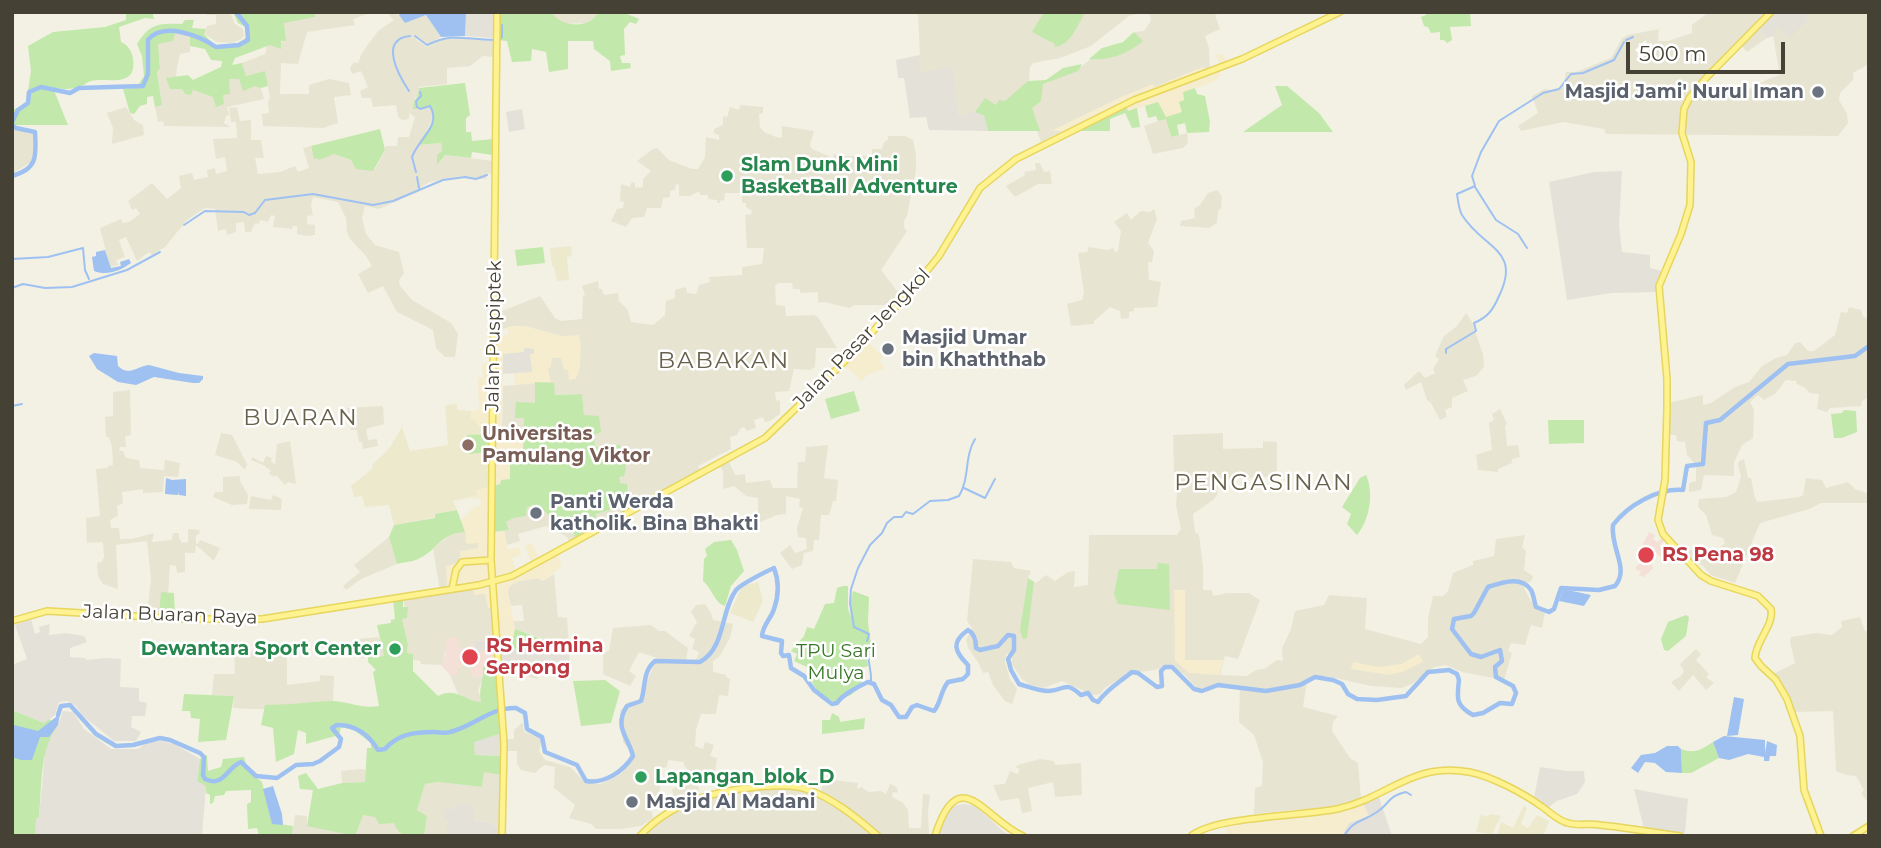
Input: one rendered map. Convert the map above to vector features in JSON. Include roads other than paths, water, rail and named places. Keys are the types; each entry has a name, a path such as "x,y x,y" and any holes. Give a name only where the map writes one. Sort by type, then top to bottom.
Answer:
{"main road":[{"name":"Jalan Puspiptek","path":"497,12 491,561 504,744 502,836"},
{"name":"Jalan Pasar Jengkol","path":"492,582 503,579 768,436 841,365 909,293 940,254 980,188 1016,159 1133,100 1189,81 1340,12"},
{"path":"1771,12 1706,78 1684,109 1682,133 1691,162 1690,205 1659,286 1667,379 1663,491 1658,520 1666,538 1707,579 1751,593 1771,609 1771,619 1758,645 1755,658 1776,680 1787,699 1800,736 1804,790 1821,836"},
{"path":"454,588 456,570 462,562 491,561"},
{"path":"495,604 496,588 503,579"},
{"name":"Jalan Buaran Raya","path":"12,621 47,611 175,619 262,619 492,582"},
{"path":"480,585 489,590 495,623"},
{"path":"1191,836 1208,828 1253,819 1339,809 1368,799 1409,777 1450,771 1482,776 1523,795 1567,823 1598,824 1680,836"},
{"path":"640,836 665,814 688,803 722,791 780,786 815,793 857,818 878,836"},
{"path":"935,836 946,808 956,801 969,799 982,804 1005,826 1023,836"},
{"path":"1853,836 1869,826"}],"water":[{"path":"401,12 466,13 465,36 441,37 426,15 405,23 399,15"},
{"path":"105,250 111,268 121,266 120,262 129,259 131,263 113,272 94,271 92,257 96,256 96,252"},
{"path":"94,353 117,356 118,366 126,371 149,365 203,376 203,379 199,383 154,377 136,385 118,382 97,369 89,356"},
{"path":"166,478 186,479 186,496 179,495 178,492 178,495 165,494"},
{"path":"1563,589 1591,595 1584,606 1559,601"},
{"path":"1734,697 1744,699 1738,735 1727,736"},
{"path":"58,710 58,725 49,737 40,737 32,760 12,757 14,725 38,731 56,717"},
{"path":"1724,736 1765,740 1765,753 1767,741 1777,745 1776,756 1770,756 1769,761 1764,761 1764,757 1748,754 1729,760 1719,758 1713,742"},
{"path":"1667,746 1678,746 1681,749 1682,773 1666,772 1655,763 1645,762 1638,773 1631,768 1641,755 1655,753"},
{"path":"273,786 283,825 272,824 263,789"}],"waterway":[{"path":"12,122 18,110 28,103 29,92 41,87 70,93 79,88 143,86 148,74 148,40 155,34 182,32 216,47 239,45 248,40 247,26 236,12"},
{"path":"499,40 502,37 502,25"},
{"path":"409,91 396,68 393,51 400,39 410,36"},
{"path":"415,36 427,45 453,38 494,40"},
{"path":"1626,40 1633,37"},
{"path":"1446,353 1446,349 1476,331 1474,323 1492,309 1505,280 1506,268 1503,259 1462,215 1459,205 1457,194 1475,186 1472,176 1481,152 1499,121 1543,93 1559,89 1571,74 1583,73 1614,60 1624,42"},
{"path":"416,172 412,157 433,120 430,106 420,109 417,107 416,101 421,96 420,92"},
{"path":"12,125 35,132 36,147 31,165 12,176"},
{"path":"184,225 205,211 244,212 249,215 255,213 265,200 313,194 373,205 393,201 443,180 465,177 476,179 487,175"},
{"path":"417,177 419,188"},
{"path":"1475,187 1496,220 1518,234 1527,248"},
{"path":"12,259 48,257 83,248 85,270 89,279"},
{"path":"12,288 23,284 45,288 72,287 127,270 160,252"},
{"path":"58,715 61,706 70,705 96,734 116,746 160,738 170,740 200,753 204,757 205,779 217,781 241,762 256,776 277,778 296,765 320,761 339,747 341,739 332,728 337,725 361,732 378,750 385,749 395,740 413,733 448,733 499,710 516,708 525,713 527,729 542,737 545,752 577,765 586,781 600,781 618,772 633,756 621,720 627,706 641,701 646,675 651,665 655,661 700,662 708,656 719,638 727,608 736,590 774,568 778,583 777,599 762,636 782,641 781,653 783,656 789,655 791,668 804,676 814,690 832,704 868,682 874,684 882,700 891,705 899,717 906,717 912,707 917,705 934,711 948,682 963,679 968,674 968,665 956,647 959,639 968,630 972,633 976,648 980,650 998,646 1008,635 1014,636 1014,650 1008,659 1019,684 1045,691 1068,687 1081,695 1088,693 1098,702 1132,672 1138,673 1157,687 1162,686 1161,671 1165,667 1172,667 1194,689 1202,691 1218,685 1266,691 1300,685 1315,677 1342,684 1348,694 1357,699 1377,700 1406,696 1428,672 1449,670 1457,674 1458,700 1463,708 1473,715 1483,713 1500,703 1512,704 1516,693 1513,686 1496,677 1495,667 1502,661 1500,650 1481,657 1471,654 1452,629 1454,619 1471,616 1488,587 1505,582 1516,581 1527,585 1536,607 1549,612 1554,609 1561,588 1599,590 1615,586 1621,573 1613,525 1644,499 1664,492 1683,490 1687,466 1703,464 1706,423 1720,420 1788,364 1855,356 1869,346"},
{"path":"12,406 22,404"},
{"path":"867,641 869,634 854,627 850,603 851,589 858,568 870,545 894,517 902,517 906,512 913,514 930,501 959,496 975,439"},
{"path":"964,488 985,498 995,479"},
{"path":"869,646 871,682"},
{"path":"1344,836 1351,826 1377,812 1391,798 1406,792 1411,795"}],"place":[{"name":"Masjid Jami' Nurul Iman","path":"1818,92"},
{"name":"Slam Dunk Mini BasketBall Adventure","path":"727,176"},
{"name":"Masjid Umar bin Khaththab","path":"888,349"},
{"name":"Universitas Pamulang Viktor","path":"468,445"},
{"name":"Panti Werda katholik. Bina Bhakti","path":"536,513"},
{"name":"RS Pena 98","path":"1646,555"},
{"name":"Dewantara Sport Center","path":"395,649"},
{"name":"RS Hermina Serpong","path":"470,657"},
{"name":"Lapangan_blok_D","path":"641,777"},
{"name":"Masjid Al Madani","path":"632,802"}],"district":[{"name":"BABAKAN","path":"724,361"},
{"name":"BUARAN","path":"301,418"},
{"name":"PENGASINAN","path":"1264,483"}],"park label":[{"name":"TPU Sari Mulya","path":"836,662"}]}
